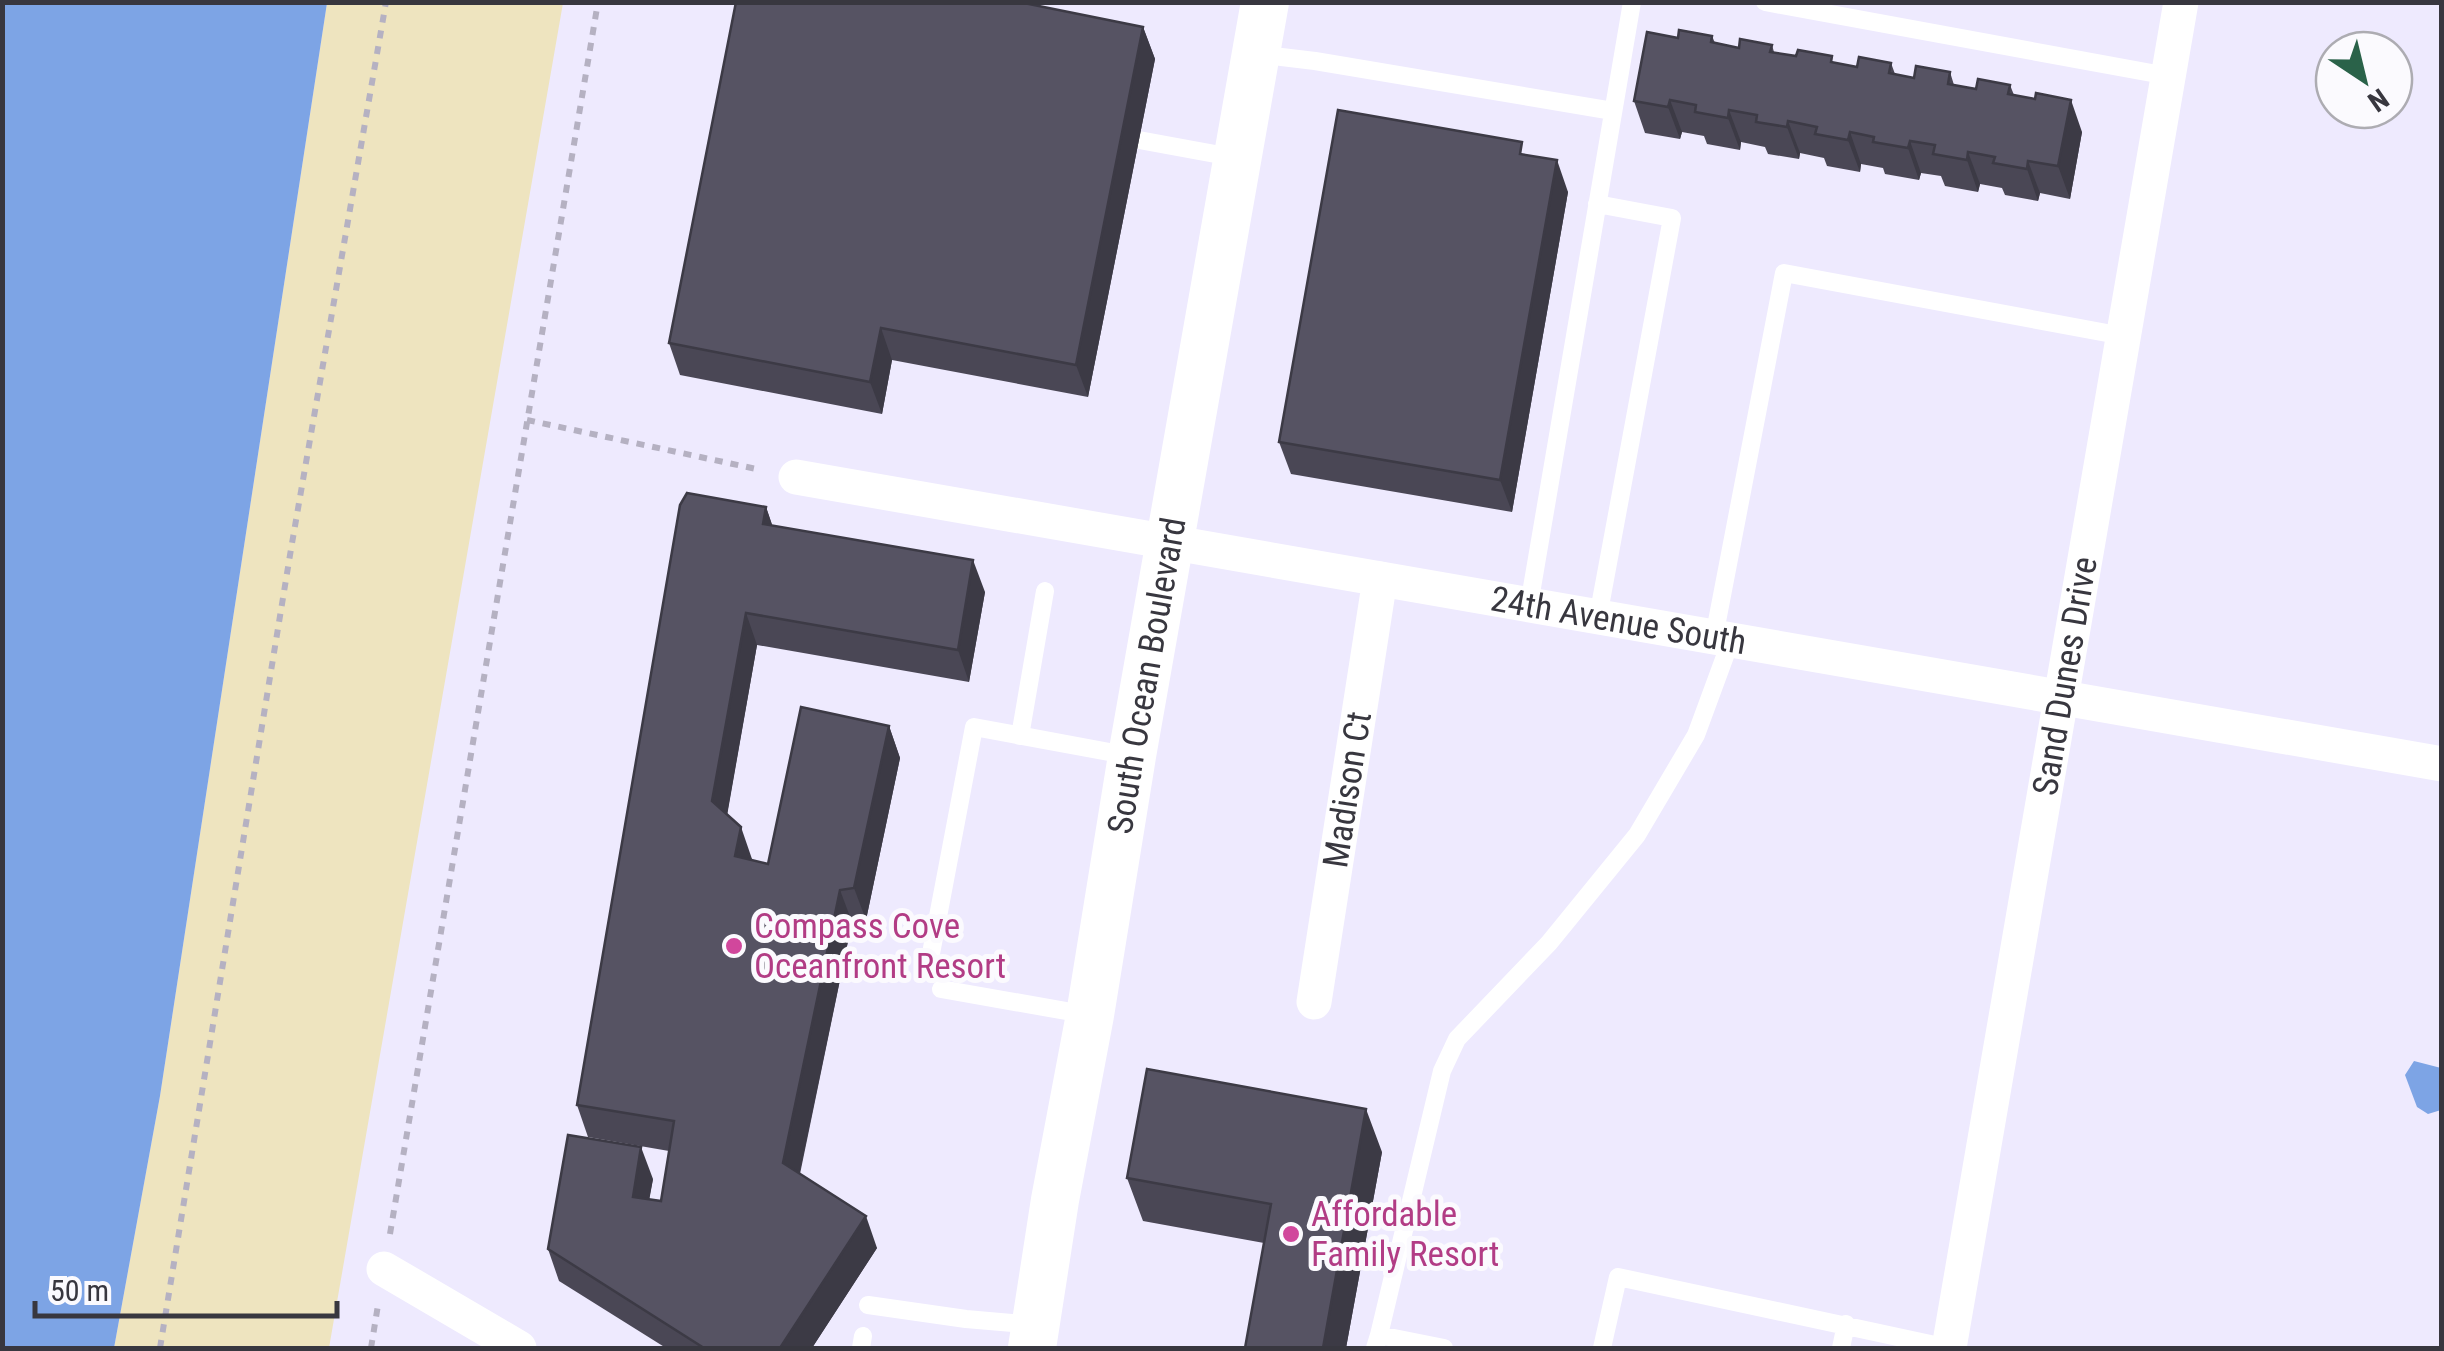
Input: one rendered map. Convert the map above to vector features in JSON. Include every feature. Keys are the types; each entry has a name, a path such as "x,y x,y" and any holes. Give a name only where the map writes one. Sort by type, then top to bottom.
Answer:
{"main road":[{"name":"South Ocean Boulevard","path":"1034,1337 1265,2"}],"street":[{"name":"Sand Dunes Drive","path":"1949,1348 2181,2"},
{"name":"24th Avenue South","path":"796,478 2442,764"},
{"name":"Madison Ct","path":"1314,1002 1380,579"},
{"path":"384,1269 519,1348"}],"lane":[{"path":"1529,605 1632,2"},
{"path":"1765,2 2168,76"},
{"path":"1256,54 1613,111"},
{"path":"1139,140 1237,158"},
{"path":"1597,204 1672,218 1598,617"},
{"path":"1444,1348 1377,1342 1442,1071 1457,1039 1549,943 1637,835 1696,735 1723,639 1784,273 2123,336"},
{"path":"1020,736 1046,591"},
{"path":"929,964 974,727 1132,756"},
{"path":"942,990 1090,1016"},
{"path":"1602,1348 1618,1277 1949,1348"},
{"path":"868,1306 966,1319 1034,1337"},
{"path":"1841,1348 1846,1324"}],"path":[{"path":"160,1348 290,550 386,2"},
{"path":"371,1348 598,2"},
{"path":"528,420 796,478"}],"sand":[{"path":"327,3 563,3 329,1348 114,1348 160,1096"}],"water":[{"path":"3,2 327,3 160,1096 114,1348 3,1348"},
{"path":"2414,1061 2441,1068 2441,1110 2428,1114 2417,1107 2405,1075"}],"building":[{"path":"736,2 1019,2 1143,27 1076,365 881,328 870,382 669,343"},
{"path":"1679,30 1712,36 1711,42 1739,48 1740,39 1772,45 1770,52 1796,56 1798,50 1832,56 1831,62 1857,67 1859,57 1891,63 1889,73 1914,78 1916,66 1950,72 1948,84 1976,89 1978,79 2010,85 2008,94 2035,99 2036,93 2071,100 2058,166 2028,161 2027,169 1993,163 1995,157 1968,152 1967,160 1933,154 1935,145 1910,141 1908,148 1873,142 1874,137 1850,132 1848,140 1815,134 1817,127 1788,121 1787,127 1756,122 1757,115 1729,110 1728,118 1695,112 1696,105 1670,100 1668,107 1634,101 1647,32 1678,38"},
{"path":"1338,110 1522,142 1520,154 1557,160 1500,480 1279,442"},
{"name":"Compass Cove Oceanfront Resort","path":"687,493 766,507 763,524 973,560 958,650 746,613 712,801 741,827 735,856 768,864 801,707 889,726 854,888 840,890 783,1163 866,1216 780,1348 704,1348 548,1249 568,1135 641,1147 633,1197 661,1201 674,1121 577,1105 680,505"},
{"name":"Affordable Family Resort","path":"1147,1069 1366,1109 1323,1348 1245,1348 1271,1204 1127,1178"}],"place":[{"name":"Compass Cove Oceanfront Resort","path":"734,946"},
{"name":"Affordable Family Resort","path":"1291,1234"}]}
